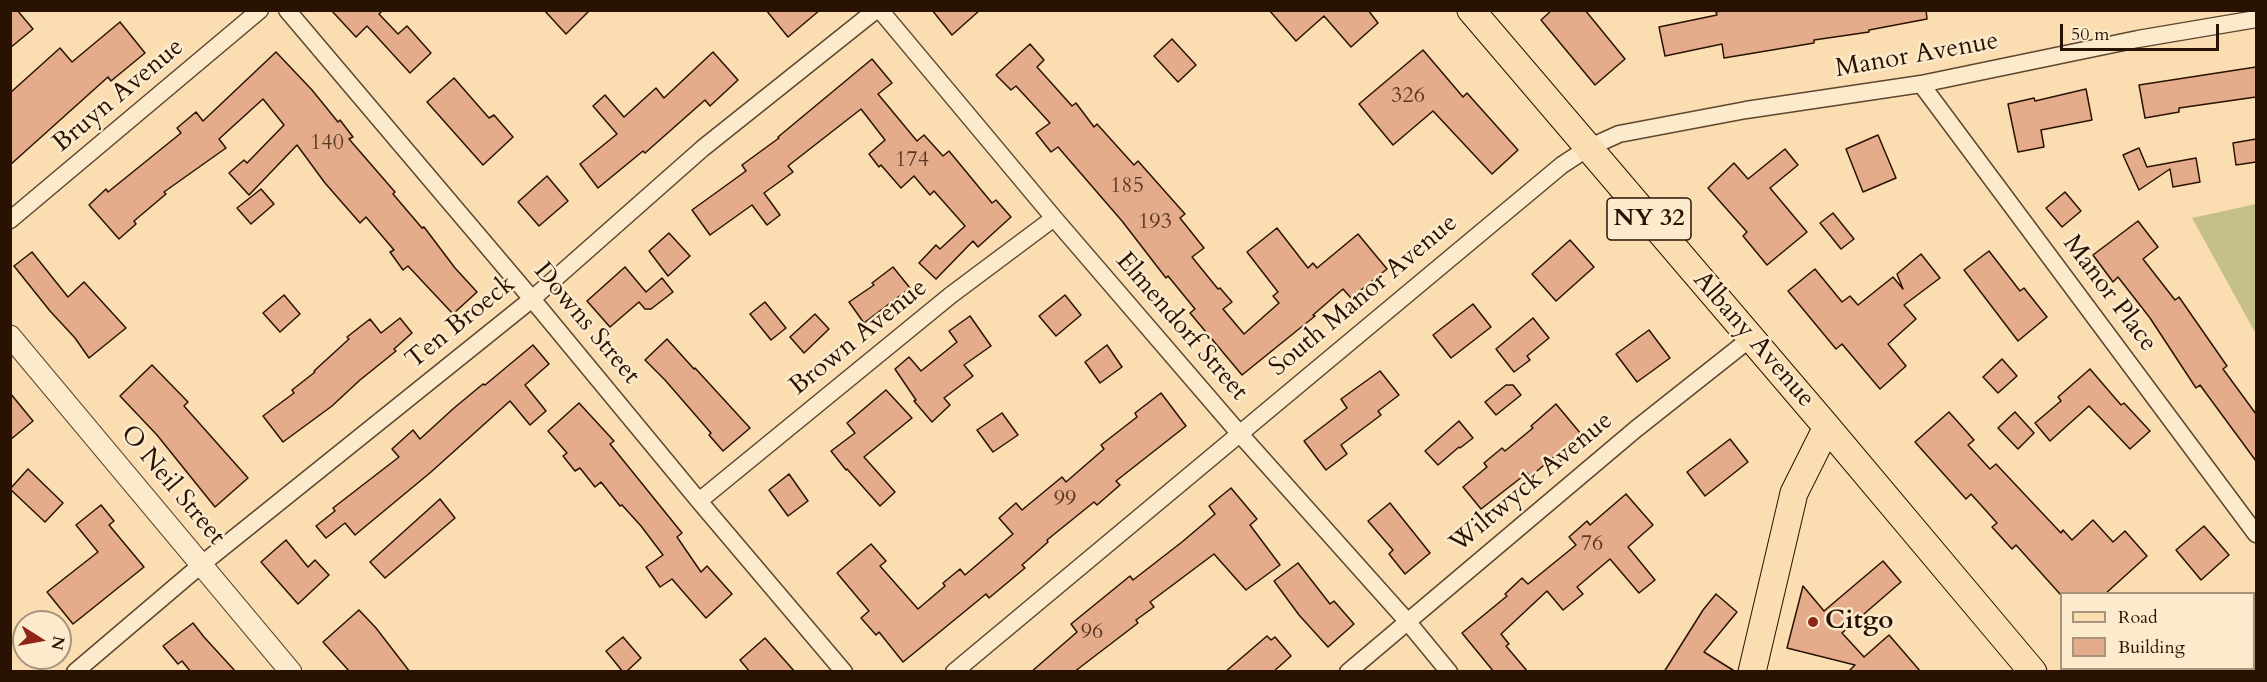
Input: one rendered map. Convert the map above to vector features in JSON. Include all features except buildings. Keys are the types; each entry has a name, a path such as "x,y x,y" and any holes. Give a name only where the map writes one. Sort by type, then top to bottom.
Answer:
{"main road":[{"name":"Albany Avenue","path":"1471,10 2033,672"},
{"path":"1752,672 1794,493 1827,427"}],"street":[{"name":"Bruyn Avenue","path":"10,220 260,10"},
{"name":"Downs Street","path":"287,10 844,672"},
{"name":"Ten Broeck","path":"75,672 202,564 532,299 703,148 878,10"},
{"name":"Elmendorf Street","path":"878,10 1239,433 1407,621 1449,672"},
{"name":"Manor Avenue","path":"1588,147 1619,134 1746,110 1921,84 2138,39 2256,19"},
{"name":"Manor Place","path":"1921,84 2256,534"},
{"name":"South Manor Avenue","path":"954,672 1562,165 1588,147"},
{"name":"Brown Avenue","path":"699,501 951,295 1054,218"},
{"name":"O Neil Street","path":"10,336 291,672"},
{"name":"Wiltwyck Avenue","path":"1348,672 1636,429 1751,338"}],"shaded area":[{"path":"2256,204 2256,334 2192,218"}],"place":[{"name":"Citgo","path":"1813,622"}]}
